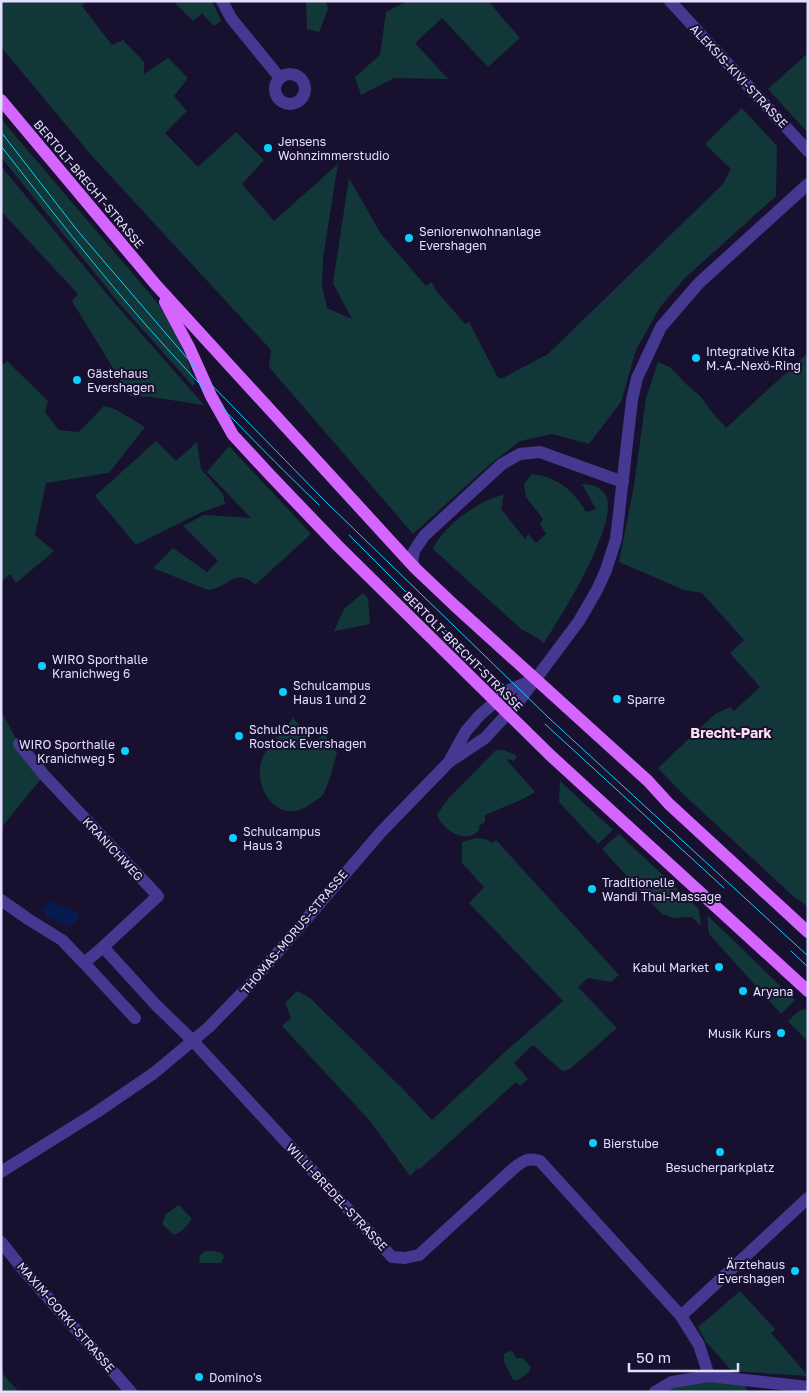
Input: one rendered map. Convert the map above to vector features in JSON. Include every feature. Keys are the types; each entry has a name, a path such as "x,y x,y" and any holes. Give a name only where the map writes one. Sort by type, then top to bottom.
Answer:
{"main road":[{"name":"BERTOLT-BRECHT-STRASSE","path":"1,100 156,285 415,568 648,781 669,804 808,932"},
{"name":"BERTOLT-BRECHT-STRASSE","path":"156,285 180,329 211,396 233,435 337,545 550,756 808,991"}],"street":[{"path":"222,1 231,18 280,78"},
{"name":"ALEKSIS-KIVI-STRASSE","path":"670,1 808,151"},
{"path":"536,679 579,621 606,570 616,539 632,400 637,378 661,326 699,282 808,184"},
{"path":"415,568 412,558 414,551 424,536 502,464 520,454 540,452 622,482"},
{"name":"THOMAS-MORUS-STRASSE","path":"449,762 466,730 495,702 509,690 536,679"},
{"name":"THOMAS-MORUS-STRASSE","path":"1,1172 134,1087 193,1040 264,971 347,869 387,825 449,762 485,738 508,714 536,679"},
{"name":"KRANICHWEG","path":"19,744 44,775 158,896 84,963"},
{"path":"1,900 62,940 135,1018"},
{"path":"102,947 156,1005 193,1040"},
{"name":"WILLI-BREDEL-STRASSE","path":"193,1040 392,1257 405,1258 419,1255 524,1160 532,1158 540,1161 681,1316 699,1345 709,1376"},
{"path":"681,1316 808,1198"},
{"name":"MAXIM-GORKI-STRASSE","path":"1,1242 131,1392"},
{"path":"655,1392 672,1382 709,1376 808,1386"}],"green space":[{"path":"1,1 86,1 82,6 112,45 123,40 144,62 144,74 168,58 188,78 174,96 187,111 165,133 198,167 236,132 264,160 242,184 274,221 338,164 323,258 322,286 327,308 352,319 333,283 349,178 381,234 426,286 431,282 465,324 469,322 498,378 503,378 548,354 723,184 731,169 705,144 742,108 777,146 776,196 685,278 660,307 636,350 621,402 589,444 552,434 520,441 488,466 413,534 269,367 271,350 92,156 1,47"},
{"path":"173,1 212,1 221,21 214,26 202,13 193,21"},
{"path":"306,1 326,1 328,9 319,32 307,29"},
{"path":"408,1 488,1 520,38 488,67 442,18 415,43 448,79 394,78 361,95 355,77 380,55 386,12"},
{"path":"808,53 808,133 768,89"},
{"path":"1,119 156,301 169,321 183,350 195,383 193,386 119,303 1,157"},
{"path":"1,166 111,299 204,405 151,397 130,396 72,301 78,294 1,211"},
{"path":"808,353 808,907 793,896 680,791 658,768 715,714 730,707 734,711 760,687 730,653 744,640 702,593 684,590 619,562 634,486 646,398 658,362 670,367 700,396 726,428"},
{"path":"7,361 48,401 45,412 59,430 79,432 104,406 115,409 145,427 109,473 46,483 35,535 54,551 16,583 10,574 1,582 1,367"},
{"path":"156,441 176,461 197,442 201,469 223,494 225,504 202,512 136,545 95,496"},
{"path":"229,446 311,534 255,585 248,580 237,578 215,589 208,590 153,568 173,548 207,572 218,561 183,526 204,515 251,518 207,472"},
{"path":"532,474 550,478 564,486 586,512 596,509 582,484 592,485 600,489 606,495 608,505 603,531 588,566 575,592 544,643 521,629 433,549 444,532 463,515 484,502 504,495 501,509 525,539 528,534 536,543 546,534 540,524 543,519 526,497 524,484"},
{"path":"363,593 368,598 370,624 334,631 344,609"},
{"path":"1,711 19,744 44,775 1,828"},
{"path":"293,718 314,742 324,734 337,753 323,794 299,810 287,811 277,807 263,789 260,766 267,750"},
{"path":"504,750 517,756 514,761 507,760 535,792 485,815 485,822 479,826 479,830 474,835 461,836 455,834 443,825 437,814 449,798 495,751"},
{"path":"560,781 613,830 598,844 559,802"},
{"path":"619,834 699,909 701,926 692,917 674,918 662,914 602,849"},
{"path":"476,838 485,839 492,843 496,840 619,975 611,982 588,978 578,987 617,1028 570,1069 562,1071 533,1045 514,1063 528,1079 520,1086 516,1082 410,1176 370,1121 282,1026 291,1018 285,1003 297,991 309,997 432,1120 563,1001 469,903 484,887 462,863 462,842"},
{"path":"707,915 795,1000 781,1014 709,934"},
{"path":"805,1009 808,1011 808,1042 788,1021 799,1011"},
{"path":"180,1206 192,1219 183,1230 174,1235 162,1224 166,1214"},
{"path":"205,1251 216,1251 222,1254 224,1256 221,1263 199,1263 200,1255"},
{"path":"740,1291 775,1329 771,1333 808,1376 732,1371 706,1342 698,1327"},
{"path":"509,1351 513,1352 516,1358 523,1358 531,1367 529,1372 518,1380 513,1380 504,1362 504,1354"},
{"path":"1,1372 19,1392 1,1392"},
{"path":"743,1381 748,1392 655,1392 672,1382"}],"water":[{"path":"49,901 77,912 78,919 73,924 67,926 47,917 43,911"}],"tram line":[{"path":"1,132 77,230 199,372 325,501 550,719 808,956"},
{"path":"1,146 90,259 146,325 231,417 319,505"},
{"path":"349,535 422,608 514,695"},
{"path":"545,724 724,888"},
{"path":"791,951 808,967"}],"place":[{"name":"Jensens Wohnzimmerstudio","path":"268,148"},
{"name":"Seniorenwohnanlage Evershagen","path":"409,238"},
{"name":"Integrative Kita M.-A.-Nexö-Ring","path":"696,358"},
{"name":"Gästehaus Evershagen","path":"77,380"},
{"name":"WIRO Sporthalle Kranichweg 6","path":"42,666"},
{"name":"Schulcampus Haus 1 und 2","path":"283,692"},
{"name":"Sparre","path":"617,699"},
{"name":"SchulCampus Rostock Evershagen","path":"239,736"},
{"name":"WIRO Sporthalle Kranichweg 5","path":"125,751"},
{"name":"Schulcampus Haus 3","path":"233,838"},
{"name":"Traditionelle Wandi Thai-Massage","path":"592,889"},
{"name":"Kabul Market","path":"719,967"},
{"name":"Aryana","path":"743,991"},
{"name":"Musik Kurs","path":"781,1033"},
{"name":"Bierstube","path":"593,1143"},
{"name":"Besucherparkplatz","path":"720,1152"},
{"name":"Ärztehaus Evershagen","path":"795,1271"},
{"name":"Domino's","path":"199,1377"}],"district":[{"name":"Brecht-Park","path":"731,732"}]}
